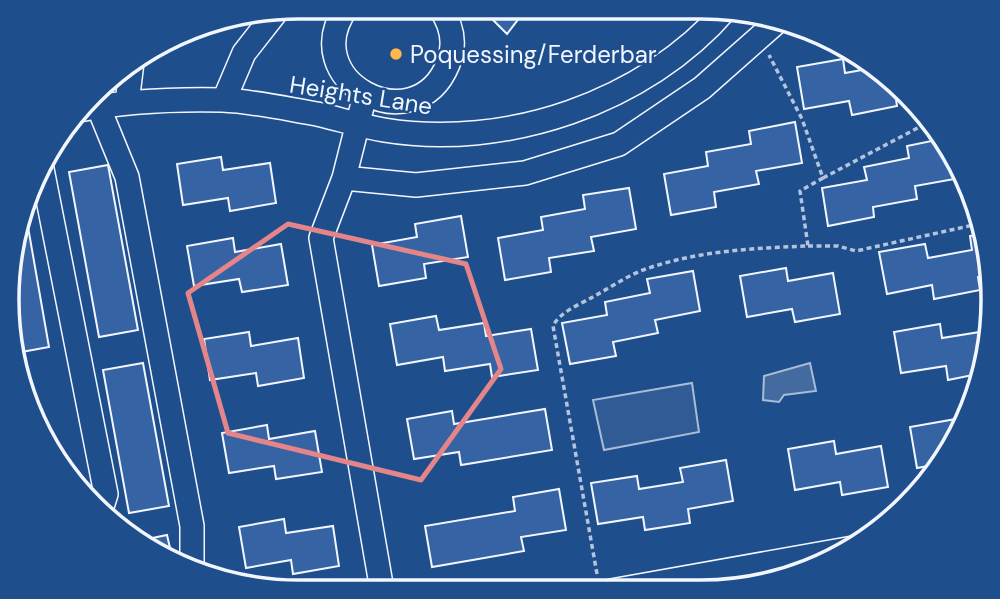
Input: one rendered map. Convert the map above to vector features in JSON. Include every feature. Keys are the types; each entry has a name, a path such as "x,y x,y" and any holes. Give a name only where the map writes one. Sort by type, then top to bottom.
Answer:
{"street":[{"path":"340,19 335,36 335,56 343,75 356,90 365,95 394,102 414,99 432,89 444,74 451,56 452,37 447,19"},
{"name":"Heights Lane","path":"96,107 127,103 224,100 317,114 385,130 466,133 522,125 603,100 676,56 715,20"},
{"path":"224,100 244,53 269,21"},
{"path":"344,178 416,185 525,173 619,144 702,88 770,28"},
{"path":"127,103 130,76"},
{"path":"365,95 344,178 321,238 380,580"},
{"path":"91,112 127,177 192,526 192,558"},
{"path":"45,183 106,494 104,501"},
{"path":"632,580 820,553"}],"path":[{"path":"760,37 802,119 823,178"},
{"path":"808,246 800,191 921,126"},
{"path":"603,580 553,326 556,319 640,271 664,263 712,253 808,246 838,246 856,251 971,226"}],"highlighted area":[{"path":"288,224 466,264 501,369 421,480 228,433 188,293"}],"shaded area":[{"path":"810,363 816,391 784,395 779,402 763,400 764,376"},
{"path":"692,383 699,432 604,450 593,400"}],"building":[{"path":"492,19 519,19 507,34"},
{"path":"843,59 845,73 861,70 896,98 897,106 852,115 849,101 804,109 797,67"},
{"path":"795,122 802,163 756,171 759,184 714,192 716,207 671,215 664,174 708,166 706,152 751,144 749,131"},
{"path":"932,141 953,179 915,186 917,199 873,207 874,217 828,226 822,188 867,180 864,167 909,158 907,146"},
{"path":"221,157 223,170 270,163 276,203 230,211 228,198 183,205 177,164"},
{"path":"108,165 138,330 99,337 69,172"},
{"path":"629,188 636,229 591,237 594,251 549,258 551,272 505,280 498,238 543,230 541,217 585,209 583,195"},
{"path":"461,216 468,257 424,264 426,278 379,286 372,245 417,237 415,224"},
{"path":"28,229 49,347 25,351 19,300"},
{"path":"973,235 975,245 980,290 934,299 932,285 887,294 879,252 925,244 928,258 972,250 970,236"},
{"path":"233,238 235,252 281,244 288,285 242,292 239,279 194,286 187,246"},
{"path":"786,268 788,281 833,273 840,314 795,322 792,309 747,317 740,276"},
{"path":"693,271 700,311 655,320 658,333 613,342 616,356 570,364 562,323 607,315 605,302 650,293 647,279"},
{"path":"436,316 439,330 484,323 486,336 531,329 538,370 492,377 490,364 445,371 443,357 397,365 390,324"},
{"path":"940,324 942,338 978,332 970,376 948,380 946,366 901,373 894,332"},
{"path":"249,332 251,346 298,338 304,378 258,386 256,373 210,380 204,339"},
{"path":"143,363 169,506 129,513 103,370"},
{"path":"545,409 552,450 461,465 459,452 414,459 407,419 452,411 454,424"},
{"path":"954,419 926,466 917,468 910,427"},
{"path":"267,425 269,439 315,431 322,472 276,479 274,466 229,473 222,433"},
{"path":"834,441 836,454 881,446 888,487 842,495 840,482 795,490 788,449"},
{"path":"726,460 733,501 688,509 690,523 645,530 643,517 598,524 591,483 637,476 639,489 683,482 680,468"},
{"path":"559,489 566,530 521,537 524,551 432,567 425,526 515,511 513,497"},
{"path":"284,519 286,533 333,526 339,566 293,574 291,560 246,568 239,527"},
{"path":"167,535 170,548 159,542 152,538"}],"place":[{"name":"Poquessing/Ferderbar","path":"396,54"}]}
